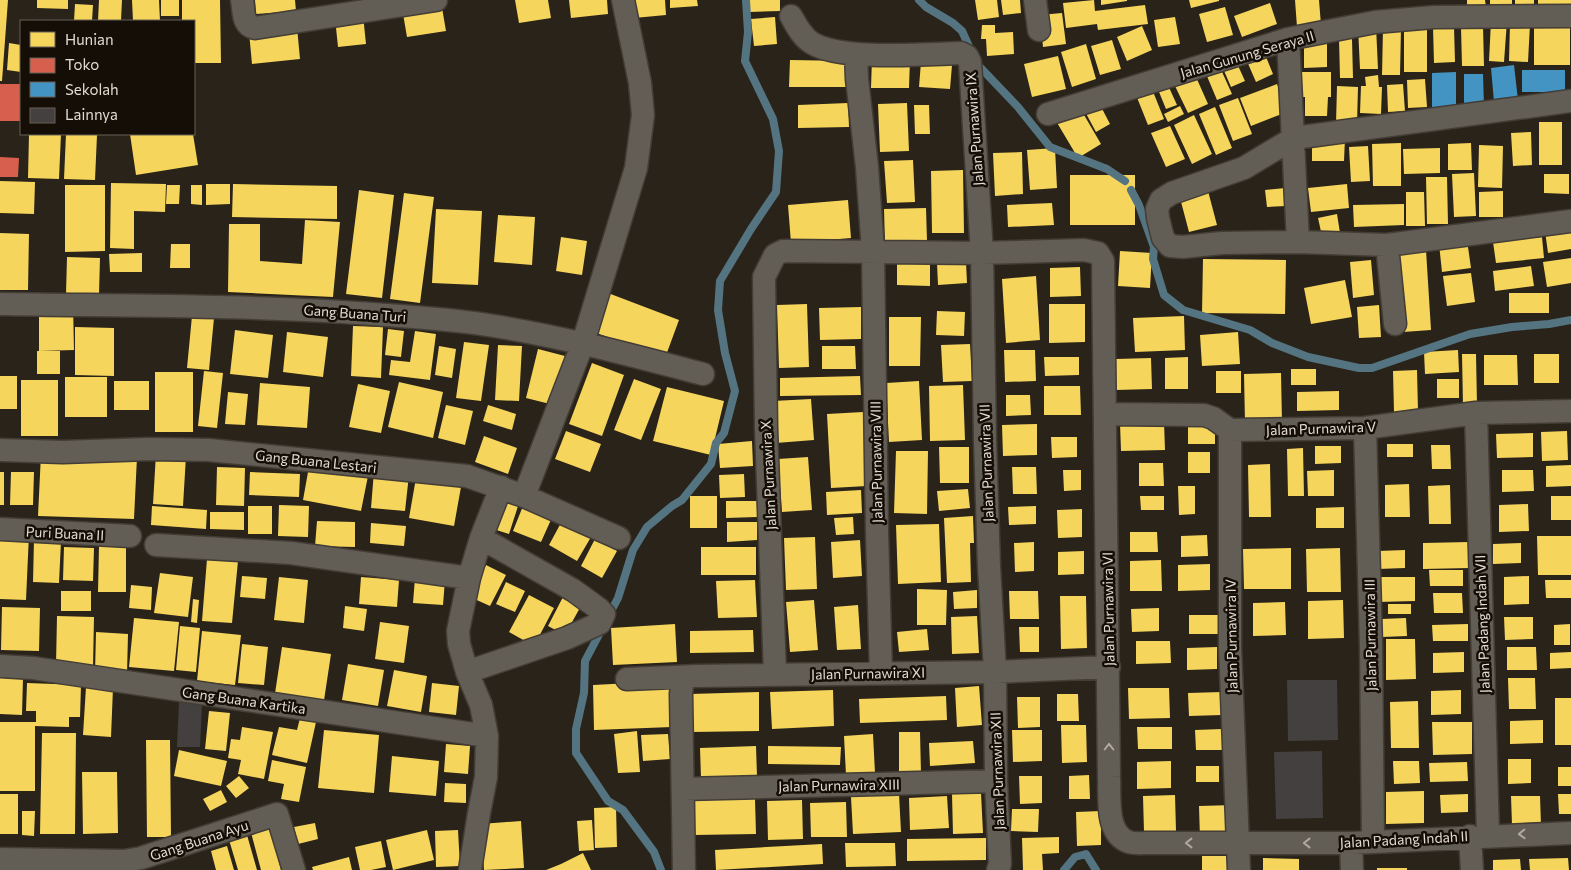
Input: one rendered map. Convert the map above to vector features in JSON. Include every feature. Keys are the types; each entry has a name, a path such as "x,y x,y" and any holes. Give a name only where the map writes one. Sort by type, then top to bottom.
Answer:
{"street":[{"path":"242,0 247,24 255,28 436,0"},
{"path":"524,496 583,343 636,168 643,115 640,83 623,0"},
{"path":"1035,0 1039,30"},
{"name":"Jalan Purnawira IX","path":"791,16 798,29 810,42 835,51 856,54 961,53 967,56 970,62 982,253"},
{"name":"Jalan Gunung Seraya II","path":"1048,114 1288,39 1375,22 1424,18 1571,16"},
{"path":"1288,39 1298,242"},
{"path":"856,54 873,251 982,253"},
{"path":"1571,101 1294,138 1244,168 1172,193 1161,200 1157,209 1163,238 1170,246 1183,247 1222,243 1298,242 1387,245 1571,221"},
{"path":"1387,245 1395,324"},
{"name":"Jalan Purnawira VI","path":"982,253 1084,250 1098,254 1103,261 1111,821 1117,834 1129,842 1237,843"},
{"name":"Jalan Purnawira X","path":"775,674 766,428 764,276 775,255 783,252 873,251"},
{"name":"Jalan Purnawira VIII","path":"873,251 880,673"},
{"name":"Jalan Purnawira VII","path":"982,253 989,546 995,672"},
{"name":"Gang Buana Turi","path":"0,304 153,305 334,311 420,317 493,325 583,343 703,374"},
{"name":"Jalan Purnawira V","path":"1230,430 1365,428 1476,413 1571,411"},
{"name":"Jalan Padang Indah VII","path":"1472,870 1479,836 1476,413"},
{"path":"1105,414 1204,415 1213,418 1230,430"},
{"name":"Jalan Purnawira III","path":"1365,428 1371,646 1373,841"},
{"name":"Jalan Purnawira IV","path":"1230,430 1230,646 1239,870"},
{"name":"Gang Buana Lestari","path":"0,450 63,452 149,449 209,450 466,476 524,496 619,538"},
{"path":"470,870 486,777 487,736 481,705 458,644 458,631 469,578 481,538 501,487"},
{"name":"Puri Buana II","path":"0,530 130,536"},
{"path":"467,672 567,638 600,623 604,614 599,608 574,590 481,538"},
{"path":"156,545 291,554 469,578"},
{"name":"Gang Buana Kartika","path":"0,666 33,668 487,736"},
{"name":"Jalan Purnawira XI","path":"627,679 775,674 995,672 1109,667"},
{"name":"Jalan Purnawira XII","path":"995,672 996,781 1000,864 998,870"},
{"path":"684,677 681,694 684,870"},
{"name":"Jalan Purnawira XIII","path":"683,789 996,781"},
{"name":"Gang Buana Ayu","path":"0,859 108,862 132,860 277,814 294,870"},
{"name":"Jalan Padang Indah II","path":"1237,843 1351,842 1571,833"},
{"path":"1351,842 1352,870"}],"building: Hunian":[{"path":"0,0 8,0 2,81 0,81"},
{"path":"37,0 68,0 68,9 37,8"},
{"path":"99,0 122,0 121,20 98,20"},
{"path":"132,0 159,0 160,20 133,20"},
{"path":"161,0 179,0 179,16 161,16"},
{"path":"182,0 220,0 221,63 195,63 195,20 182,20"},
{"path":"255,0 295,0 296,11 256,14"},
{"path":"515,0 548,0 551,18 519,23"},
{"path":"569,0 607,0 608,14 571,18"},
{"path":"632,0 665,0 666,15 634,18"},
{"path":"670,0 697,0 698,6 670,8"},
{"path":"750,0 780,0 780,11 750,12"},
{"path":"975,0 997,0 999,17 978,20"},
{"path":"1001,0 1020,0 1021,13 1003,15"},
{"path":"1094,0 1095,11 1145,5 1148,24 1098,30 1097,24 1066,28 1063,3"},
{"path":"1101,0 1127,0 1127,1 1101,5"},
{"path":"1189,0 1219,0 1219,1 1191,8"},
{"path":"1295,0 1319,0 1321,25 1297,27"},
{"path":"1467,0 1485,0 1486,7 1467,8"},
{"path":"1490,0 1512,0 1512,8 1490,8"},
{"path":"1515,0 1534,0 1534,7 1515,7"},
{"path":"1538,0 1571,0 1571,7 1538,7"},
{"path":"441,2 446,31 407,37 402,8"},
{"path":"1270,3 1277,24 1242,37 1234,16"},
{"path":"75,4 93,5 92,20 74,20"},
{"path":"1225,7 1233,35 1207,42 1199,14"},
{"path":"1062,13 1066,44 1043,47 1040,15"},
{"path":"363,15 366,44 338,47 335,18"},
{"path":"775,17 777,44 754,46 751,19"},
{"path":"1175,17 1180,44 1158,47 1154,20"},
{"path":"1491,21 1507,21 1504,62 1489,61"},
{"path":"1510,23 1530,24 1528,62 1509,61"},
{"path":"982,25 995,25 995,33 1013,32 1014,54 987,56 986,39 981,39"},
{"path":"1534,25 1570,26 1570,65 1534,65"},
{"path":"1142,26 1152,50 1127,61 1117,37"},
{"path":"1376,26 1378,69 1360,69 1358,27"},
{"path":"1483,26 1484,66 1462,66 1461,27"},
{"path":"297,27 300,59 252,64 249,32"},
{"path":"1433,27 1454,27 1455,62 1434,63"},
{"path":"1383,28 1401,28 1400,75 1382,75"},
{"path":"1404,29 1427,29 1427,72 1404,72"},
{"path":"1339,39 1352,39 1353,78 1340,78"},
{"path":"1112,40 1121,69 1100,75 1091,46"},
{"path":"1304,42 1327,42 1327,67 1304,68"},
{"path":"9,43 20,45 20,72 7,70"},
{"path":"1086,44 1096,79 1072,87 1061,52"},
{"path":"1264,52 1273,74 1256,82 1246,59"},
{"path":"1058,56 1066,89 1032,97 1024,64"},
{"path":"872,58 910,59 909,88 871,88"},
{"path":"1235,59 1245,81 1231,87 1222,66"},
{"path":"790,60 849,61 847,87 789,87"},
{"path":"921,62 952,65 950,89 919,87"},
{"path":"1218,63 1232,94 1217,100 1204,69"},
{"path":"1299,72 1331,72 1331,97 1328,97 1327,116 1305,116 1305,97 1299,97"},
{"path":"1378,75 1379,87 1382,87 1381,114 1360,113 1361,86 1366,86 1365,77"},
{"path":"1196,77 1208,104 1188,113 1175,86"},
{"path":"1425,79 1427,107 1408,108 1407,80"},
{"path":"1167,83 1177,105 1166,109 1157,87"},
{"path":"1277,84 1287,112 1251,126 1240,98"},
{"path":"1403,84 1405,111 1388,112 1387,85"},
{"path":"1337,86 1358,87 1357,125 1336,124"},
{"path":"1152,89 1164,119 1148,125 1136,95"},
{"path":"1238,98 1252,134 1233,141 1219,105"},
{"path":"1098,101 1110,124 1096,132 1083,108"},
{"path":"848,103 849,127 798,128 798,105"},
{"path":"907,103 909,151 880,152 878,104"},
{"path":"914,105 929,105 930,134 915,134"},
{"path":"1180,106 1184,114 1168,122 1164,114"},
{"path":"1215,107 1232,148 1216,155 1199,114"},
{"path":"1080,108 1101,144 1078,158 1056,121"},
{"path":"1194,115 1212,154 1192,164 1174,125"},
{"path":"1539,122 1562,122 1562,165 1539,165"},
{"path":"1170,126 1185,159 1166,167 1151,133"},
{"path":"1531,132 1532,165 1513,166 1511,133"},
{"path":"29,135 61,135 59,179 28,178"},
{"path":"66,135 97,135 95,180 64,179"},
{"path":"130,135 193,135 198,165 136,175"},
{"path":"1312,137 1345,138 1344,161 1312,161"},
{"path":"1401,143 1401,186 1373,186 1372,144"},
{"path":"1471,143 1472,170 1448,170 1448,144"},
{"path":"1479,145 1503,146 1502,188 1478,187"},
{"path":"1368,146 1370,181 1351,182 1349,147"},
{"path":"1055,148 1057,188 1030,190 1027,150"},
{"path":"1440,148 1440,173 1404,174 1403,149"},
{"path":"1022,152 1023,194 995,196 993,153"},
{"path":"913,160 915,202 887,203 884,161"},
{"path":"963,170 964,233 932,233 931,171"},
{"path":"1474,173 1476,216 1454,217 1452,174"},
{"path":"1544,174 1569,174 1569,194 1544,193"},
{"path":"1070,175 1135,175 1135,225 1070,225"},
{"path":"1426,177 1447,177 1448,224 1427,224"},
{"path":"0,181 35,182 34,214 0,213"},
{"path":"111,183 166,184 165,212 134,211 134,249 110,248"},
{"path":"206,184 230,184 230,204 206,205"},
{"path":"233,184 337,186 337,219 232,217"},
{"path":"1347,184 1349,208 1311,212 1308,188"},
{"path":"65,185 105,185 105,251 65,252"},
{"path":"167,185 180,185 179,204 166,204"},
{"path":"191,185 202,185 202,205 191,204"},
{"path":"1285,188 1286,206 1267,207 1265,190"},
{"path":"359,190 394,195 382,298 346,294"},
{"path":"1208,191 1217,225 1189,232 1180,198"},
{"path":"1503,191 1503,217 1479,217 1479,192"},
{"path":"1406,192 1424,192 1425,226 1406,226"},
{"path":"404,193 434,197 420,303 390,299"},
{"path":"848,200 851,238 791,243 788,205"},
{"path":"1052,203 1054,225 1008,227 1007,205"},
{"path":"1404,204 1404,225 1354,227 1353,205"},
{"path":"926,208 927,241 885,243 884,209"},
{"path":"436,209 482,211 478,285 432,283"},
{"path":"1337,214 1340,233 1322,236 1318,218"},
{"path":"498,215 535,217 532,265 494,262"},
{"path":"305,220 340,222 333,297 228,292 229,224 260,224 260,261 302,264"},
{"path":"1571,227 1571,249 1548,253 1545,231"},
{"path":"0,233 29,234 28,290 0,290"},
{"path":"561,237 587,241 582,275 556,271"},
{"path":"1542,237 1544,258 1496,263 1493,242"},
{"path":"1467,240 1471,268 1442,272 1439,244"},
{"path":"171,244 190,244 190,268 170,268"},
{"path":"1426,250 1431,330 1403,332 1397,252"},
{"path":"1120,251 1152,253 1150,288 1118,286"},
{"path":"142,253 142,272 110,272 109,254"},
{"path":"67,257 100,258 99,294 66,294"},
{"path":"1571,258 1571,283 1547,287 1543,262"},
{"path":"1203,259 1286,260 1285,314 1202,313"},
{"path":"1371,260 1374,295 1353,298 1350,262"},
{"path":"897,261 930,262 930,286 897,285"},
{"path":"966,262 967,283 938,285 937,263"},
{"path":"1531,266 1534,286 1495,291 1493,271"},
{"path":"1080,267 1081,296 1050,297 1050,268"},
{"path":"1471,273 1475,302 1447,306 1443,276"},
{"path":"1036,276 1040,340 1006,343 1002,279"},
{"path":"1345,280 1352,317 1311,324 1304,288"},
{"path":"608,293 679,320 665,358 594,332"},
{"path":"1509,293 1549,293 1549,313 1509,313"},
{"path":"807,304 809,367 779,368 777,305"},
{"path":"1049,304 1085,304 1085,342 1049,343"},
{"path":"39,305 73,305 74,350 39,351"},
{"path":"1379,305 1381,337 1359,338 1357,307"},
{"path":"861,307 861,339 820,340 819,308"},
{"path":"937,311 965,312 964,336 936,335"},
{"path":"192,316 214,318 209,370 187,368"},
{"path":"1184,316 1185,350 1135,352 1133,318"},
{"path":"889,317 921,317 920,366 889,366"},
{"path":"353,326 383,327 381,378 351,376"},
{"path":"75,327 114,328 114,376 75,375"},
{"path":"388,329 404,331 401,357 385,355"},
{"path":"235,330 273,335 268,378 230,374"},
{"path":"415,331 436,334 430,380 389,375 391,360 410,362"},
{"path":"287,332 328,337 323,377 283,372"},
{"path":"1238,332 1240,364 1202,366 1200,335"},
{"path":"464,342 489,345 481,401 456,398"},
{"path":"970,344 972,381 943,382 941,345"},
{"path":"498,345 522,346 519,401 495,400"},
{"path":"439,346 456,349 452,378 435,375"},
{"path":"822,346 855,346 856,369 822,369"},
{"path":"538,349 565,356 554,405 526,398"},
{"path":"1004,350 1035,350 1036,381 1005,382"},
{"path":"1458,350 1459,372 1425,374 1424,352"},
{"path":"37,351 60,351 60,374 37,374"},
{"path":"1462,354 1476,354 1477,405 1463,406"},
{"path":"1534,354 1559,354 1559,383 1534,383"},
{"path":"1484,355 1517,355 1518,385 1484,385"},
{"path":"1044,357 1079,357 1079,375 1045,376"},
{"path":"1188,357 1188,389 1165,389 1165,358"},
{"path":"1151,358 1152,389 1116,390 1116,359"},
{"path":"592,363 624,375 602,436 569,424"},
{"path":"1291,369 1316,369 1316,385 1291,385"},
{"path":"1417,370 1418,411 1394,412 1393,371"},
{"path":"204,371 223,373 217,428 198,426"},
{"path":"1216,371 1241,371 1241,393 1216,393"},
{"path":"155,372 193,372 193,432 155,432"},
{"path":"1281,373 1282,423 1245,423 1244,374"},
{"path":"0,376 17,376 17,409 0,409"},
{"path":"860,376 861,395 780,396 780,378"},
{"path":"65,377 107,377 107,417 65,417"},
{"path":"634,379 661,389 641,440 614,430"},
{"path":"1437,379 1459,379 1459,398 1437,398"},
{"path":"21,380 58,380 58,436 21,436"},
{"path":"114,381 149,381 149,410 114,410"},
{"path":"919,381 922,440 889,442 886,383"},
{"path":"399,382 443,392 433,438 388,427"},
{"path":"260,383 310,387 307,428 257,425"},
{"path":"358,384 390,391 381,433 349,427"},
{"path":"963,385 965,440 930,441 929,386"},
{"path":"1044,386 1080,386 1081,415 1044,415"},
{"path":"667,387 724,401 711,455 653,441"},
{"path":"1339,391 1339,410 1297,411 1297,392"},
{"path":"228,392 248,394 245,425 225,424"},
{"path":"1006,395 1030,395 1031,415 1006,416"},
{"path":"811,399 814,440 776,443 773,401"},
{"path":"446,405 473,411 465,445 438,438"},
{"path":"488,405 516,414 512,430 483,421"},
{"path":"863,412 867,486 831,488 827,414"},
{"path":"1164,422 1165,450 1121,451 1120,423"},
{"path":"1037,424 1037,455 1003,456 1002,425"},
{"path":"1188,426 1215,426 1215,444 1188,444"},
{"path":"566,431 601,444 590,472 555,459"},
{"path":"1567,431 1568,460 1542,461 1541,432"},
{"path":"1533,433 1533,457 1497,458 1496,434"},
{"path":"484,436 517,448 508,474 475,462"},
{"path":"1051,437 1077,437 1077,457 1052,458"},
{"path":"752,441 753,466 720,468 718,444"},
{"path":"1387,444 1413,444 1413,457 1387,457"},
{"path":"1431,445 1450,445 1451,469 1432,469"},
{"path":"1315,446 1341,446 1341,463 1315,464"},
{"path":"939,447 969,447 969,483 940,483"},
{"path":"1303,448 1304,496 1288,496 1287,449"},
{"path":"896,451 928,451 927,514 894,513"},
{"path":"1188,452 1210,452 1210,473 1188,473"},
{"path":"156,453 186,456 183,506 153,504"},
{"path":"41,454 137,457 134,519 38,516"},
{"path":"808,457 812,510 782,512 778,459"},
{"path":"310,461 369,471 361,511 303,500"},
{"path":"1139,463 1163,463 1164,486 1139,486"},
{"path":"1270,464 1271,517 1249,517 1248,465"},
{"path":"1571,465 1571,486 1546,487 1546,466"},
{"path":"217,467 245,468 244,506 216,505"},
{"path":"1012,467 1036,467 1037,494 1013,494"},
{"path":"1063,470 1081,470 1081,490 1064,491"},
{"path":"1334,470 1334,496 1308,496 1307,471"},
{"path":"1502,470 1533,470 1534,491 1502,492"},
{"path":"374,471 409,475 405,511 371,508"},
{"path":"0,472 4,472 4,505 0,505"},
{"path":"11,472 34,472 33,505 10,505"},
{"path":"250,472 300,474 299,497 249,495"},
{"path":"744,474 745,497 720,498 719,475"},
{"path":"416,478 461,487 454,526 409,518"},
{"path":"1409,484 1410,517 1385,517 1385,485"},
{"path":"1450,485 1451,524 1429,524 1428,486"},
{"path":"1178,486 1195,486 1195,514 1179,515"},
{"path":"968,489 970,508 939,511 937,491"},
{"path":"861,490 862,513 827,515 826,492"},
{"path":"690,496 717,496 717,528 690,528"},
{"path":"1140,496 1164,496 1164,510 1141,510"},
{"path":"1551,496 1571,496 1571,520 1551,520"},
{"path":"500,497 519,503 509,534 490,528"},
{"path":"525,501 554,513 541,542 513,531"},
{"path":"726,501 757,501 757,517 726,518"},
{"path":"1528,504 1529,531 1499,532 1499,505"},
{"path":"279,505 309,506 308,537 278,536"},
{"path":"152,506 207,510 206,529 151,525"},
{"path":"248,506 272,506 272,534 248,534"},
{"path":"1036,506 1036,524 1009,525 1008,507"},
{"path":"1344,507 1344,528 1316,528 1316,508"},
{"path":"1082,509 1082,537 1058,538 1057,510"},
{"path":"210,512 244,512 244,530 210,529"},
{"path":"973,516 974,543 970,543 971,582 947,583 944,518"},
{"path":"853,517 854,534 836,535 834,518"},
{"path":"317,521 355,522 355,547 315,546"},
{"path":"562,521 591,537 577,561 549,545"},
{"path":"727,522 757,522 757,540 727,542"},
{"path":"371,523 406,526 404,546 370,543"},
{"path":"939,524 941,582 898,584 896,525"},
{"path":"1130,532 1157,532 1158,552 1130,552"},
{"path":"29,534 26,600 0,599 0,540"},
{"path":"1207,535 1208,556 1181,557 1181,536"},
{"path":"1537,536 1571,536 1571,575 1538,575"},
{"path":"815,537 817,589 786,590 784,538"},
{"path":"34,539 61,541 59,583 33,582"},
{"path":"595,539 617,551 602,578 581,566"},
{"path":"860,540 862,576 833,578 831,542"},
{"path":"1034,542 1034,571 1015,572 1014,543"},
{"path":"1469,542 1470,568 1423,569 1423,543"},
{"path":"1521,543 1521,563 1493,564 1493,544"},
{"path":"99,546 126,546 126,592 98,592"},
{"path":"64,547 94,548 93,581 63,580"},
{"path":"701,547 756,547 756,575 701,575"},
{"path":"1291,548 1291,589 1244,589 1243,549"},
{"path":"1340,548 1341,592 1307,592 1306,549"},
{"path":"1405,550 1405,568 1378,569 1378,551"},
{"path":"1084,551 1084,574 1058,575 1058,552"},
{"path":"207,559 238,561 232,623 202,621"},
{"path":"1161,560 1162,591 1130,591 1130,561"},
{"path":"1210,564 1210,590 1178,591 1178,565"},
{"path":"486,565 506,575 490,606 470,597"},
{"path":"1429,570 1463,570 1463,586 1430,586"},
{"path":"160,573 193,577 188,617 154,613"},
{"path":"242,576 267,578 265,599 240,597"},
{"path":"1529,576 1529,604 1504,605 1504,577"},
{"path":"279,577 308,580 304,623 274,620"},
{"path":"361,577 399,580 397,607 359,604"},
{"path":"1377,577 1415,577 1415,601 1377,602"},
{"path":"415,578 445,580 443,605 413,603"},
{"path":"755,580 757,617 718,618 716,581"},
{"path":"1545,580 1571,580 1571,598 1546,598"},
{"path":"506,582 525,591 515,612 496,604"},
{"path":"131,585 152,587 151,610 129,608"},
{"path":"917,589 947,590 946,625 917,625"},
{"path":"977,590 977,608 954,609 953,592"},
{"path":"61,591 91,591 91,611 61,611"},
{"path":"1009,591 1038,591 1039,619 1010,619"},
{"path":"1433,593 1462,593 1463,613 1434,613"},
{"path":"529,595 554,608 534,646 509,632"},
{"path":"564,595 582,604 565,635 548,626"},
{"path":"1060,596 1086,596 1087,648 1061,649"},
{"path":"193,599 199,600 197,623 191,622"},
{"path":"814,600 818,650 790,652 786,602"},
{"path":"1343,600 1344,638 1308,639 1308,601"},
{"path":"1285,602 1286,635 1253,636 1253,603"},
{"path":"1388,604 1411,604 1411,614 1388,614"},
{"path":"858,605 861,649 837,650 834,607"},
{"path":"345,606 367,609 364,631 343,628"},
{"path":"2,607 40,608 39,651 1,650"},
{"path":"1159,608 1159,631 1132,632 1131,609"},
{"path":"1189,615 1218,615 1218,634 1189,634"},
{"path":"57,616 94,617 93,666 56,665"},
{"path":"977,616 979,653 952,654 951,617"},
{"path":"1504,617 1533,617 1533,639 1505,640"},
{"path":"134,618 179,622 174,671 129,667"},
{"path":"1406,618 1407,636 1382,637 1382,619"},
{"path":"380,622 409,626 404,663 375,659"},
{"path":"675,624 677,662 613,665 611,628"},
{"path":"1468,624 1468,641 1433,641 1432,625"},
{"path":"1570,624 1570,645 1554,645 1554,625"},
{"path":"180,626 200,628 196,672 176,670"},
{"path":"1019,627 1039,627 1039,652 1020,652"},
{"path":"927,629 929,650 899,652 897,632"},
{"path":"753,630 754,652 690,653 690,631"},
{"path":"202,631 241,635 235,685 197,681"},
{"path":"96,632 128,634 127,674 95,673"},
{"path":"1386,639 1415,639 1416,679 1386,680"},
{"path":"1136,641 1170,641 1171,663 1136,664"},
{"path":"242,644 268,647 264,685 238,683"},
{"path":"282,647 331,654 323,707 274,700"},
{"path":"1217,647 1217,669 1187,670 1187,648"},
{"path":"1507,647 1536,647 1537,670 1507,670"},
{"path":"1464,652 1464,672 1433,673 1433,653"},
{"path":"1571,652 1571,668 1550,669 1550,653"},
{"path":"348,664 384,670 378,706 342,700"},
{"path":"394,670 427,676 421,712 387,706"},
{"path":"0,677 23,678 22,715 0,714"},
{"path":"1508,678 1535,678 1536,709 1509,709"},
{"path":"670,681 672,727 594,730 593,685"},
{"path":"27,683 81,685 80,717 69,717 69,727 35,726 35,791 0,791 0,722 36,722 36,711 26,711"},
{"path":"432,683 459,686 456,715 429,712"},
{"path":"979,686 982,725 957,727 955,688"},
{"path":"86,687 113,688 111,737 83,735"},
{"path":"1128,688 1169,688 1170,718 1129,719"},
{"path":"833,690 834,726 772,729 770,692"},
{"path":"1461,690 1461,714 1431,715 1431,691"},
{"path":"759,692 759,731 691,732 690,694"},
{"path":"1222,692 1222,715 1189,716 1188,693"},
{"path":"1057,694 1078,694 1079,721 1057,721"},
{"path":"946,696 947,720 860,723 859,699"},
{"path":"1017,697 1040,697 1040,727 1018,728"},
{"path":"1555,698 1571,698 1571,745 1555,745"},
{"path":"1418,701 1419,748 1391,748 1390,702"},
{"path":"209,711 230,713 226,751 205,749"},
{"path":"300,718 316,722 307,763 272,755 279,727 297,730"},
{"path":"1543,720 1543,743 1510,744 1510,721"},
{"path":"1432,722 1472,722 1472,754 1433,755"},
{"path":"1061,725 1086,725 1087,762 1062,763"},
{"path":"242,727 273,732 264,779 238,774 241,760 228,758 231,739 240,740"},
{"path":"1137,727 1172,727 1172,749 1138,749"},
{"path":"1222,729 1223,750 1196,750 1195,730"},
{"path":"324,730 379,735 374,793 318,788"},
{"path":"1012,730 1042,730 1042,761 1013,762"},
{"path":"637,731 640,772 618,773 614,734"},
{"path":"899,732 920,732 921,773 899,773"},
{"path":"42,733 76,733 75,834 40,834"},
{"path":"668,734 670,759 643,761 641,735"},
{"path":"873,734 875,773 846,775 844,736"},
{"path":"146,740 170,740 171,837 147,837"},
{"path":"973,741 975,763 930,766 929,743"},
{"path":"446,744 470,746 468,774 444,772"},
{"path":"756,746 757,776 701,778 700,748"},
{"path":"768,746 841,747 840,765 768,764"},
{"path":"179,750 227,761 221,786 174,776"},
{"path":"392,756 439,761 436,796 389,792"},
{"path":"1508,759 1531,759 1531,783 1508,784"},
{"path":"272,760 306,767 299,802 281,799 284,784 268,781"},
{"path":"1171,761 1171,788 1137,789 1137,762"},
{"path":"1393,761 1419,761 1420,783 1394,784"},
{"path":"1467,762 1468,781 1430,782 1429,763"},
{"path":"1196,766 1219,766 1219,782 1196,782"},
{"path":"1558,767 1571,767 1571,786 1558,786"},
{"path":"82,772 117,772 118,833 83,834"},
{"path":"1089,775 1090,799 1069,799 1069,776"},
{"path":"239,776 249,788 236,798 226,786"},
{"path":"1019,776 1042,776 1042,803 1020,804"},
{"path":"445,783 466,784 466,803 444,802"},
{"path":"221,790 227,802 210,811 203,799"},
{"path":"1424,791 1424,823 1386,824 1386,792"},
{"path":"981,793 983,833 953,834 952,794"},
{"path":"0,794 18,794 18,834 0,834"},
{"path":"899,794 901,832 853,834 851,797"},
{"path":"1468,794 1468,812 1441,813 1440,795"},
{"path":"1558,794 1571,794 1571,814 1559,814"},
{"path":"1175,795 1176,831 1144,832 1143,796"},
{"path":"947,796 949,828 910,830 909,798"},
{"path":"1511,796 1540,796 1541,825 1512,825"},
{"path":"755,799 756,834 694,835 693,800"},
{"path":"802,800 803,839 768,840 767,801"},
{"path":"846,802 847,837 811,837 810,803"},
{"path":"1234,805 1234,838 1200,839 1199,806"},
{"path":"616,807 617,847 595,848 594,808"},
{"path":"1012,809 1039,809 1038,832 1011,831"},
{"path":"22,811 35,811 34,836 22,835"},
{"path":"1101,811 1101,845 1077,846 1076,812"},
{"path":"268,820 281,870 261,870 249,825"},
{"path":"592,820 594,850 579,851 577,821"},
{"path":"521,821 524,868 484,870 481,824"},
{"path":"315,823 318,839 298,844 294,827"},
{"path":"245,828 257,870 238,870 227,833"},
{"path":"427,830 434,860 393,870 386,840"},
{"path":"458,830 460,866 436,867 435,831"},
{"path":"1059,837 1059,853 1042,854 1043,870 1023,870 1022,838"},
{"path":"986,838 986,860 907,861 907,839"},
{"path":"381,841 386,867 360,870 355,847"},
{"path":"845,843 895,843 896,866 846,867"},
{"path":"822,844 823,864 716,870 715,850"},
{"path":"227,846 234,870 216,870 211,851"},
{"path":"583,853 591,870 546,870 561,864"},
{"path":"1202,856 1230,856 1230,870 1202,870"},
{"path":"349,857 352,870 313,870 312,867"},
{"path":"1263,858 1299,859 1299,870 1263,870"},
{"path":"1568,858 1569,870 1530,870 1529,859"},
{"path":"1520,859 1521,870 1493,870 1493,860"},
{"path":"1377,868 1407,868 1407,870 1377,870"}],"building: Toko":[{"path":"0,84 20,84 20,121 0,121"},
{"path":"0,157 19,158 18,177 0,177"}],"building: Sekolah":[{"path":"1514,65 1518,100 1494,102 1491,68"},
{"path":"1522,70 1565,70 1565,92 1522,92"},
{"path":"1456,72 1456,109 1432,110 1432,73"},
{"path":"1464,74 1483,74 1484,106 1464,106"}],"building: Lainnya":[{"path":"1287,680 1337,680 1338,740 1288,741"},
{"path":"179,702 202,703 200,747 177,747"},
{"path":"1322,751 1323,818 1276,819 1274,752"}],"waterway":[{"path":"608,617 618,598 633,550 647,527 682,500 711,464 716,443 724,433 735,391 725,353 718,310 720,281 776,192 779,151 773,119 745,61 748,32 746,0"},
{"path":"919,0 926,7 953,23 962,31 977,64 1018,107 1050,147 1107,169 1125,181"},
{"path":"1131,190 1139,205 1154,247 1153,259 1164,295 1183,310 1250,330 1272,343 1308,357 1359,368 1372,368 1470,334 1571,320"},
{"path":"603,627 585,661 584,693 576,729 576,753 608,801 623,810 654,852 661,870"},
{"path":"1064,870 1075,857 1086,854 1096,870"}]}
